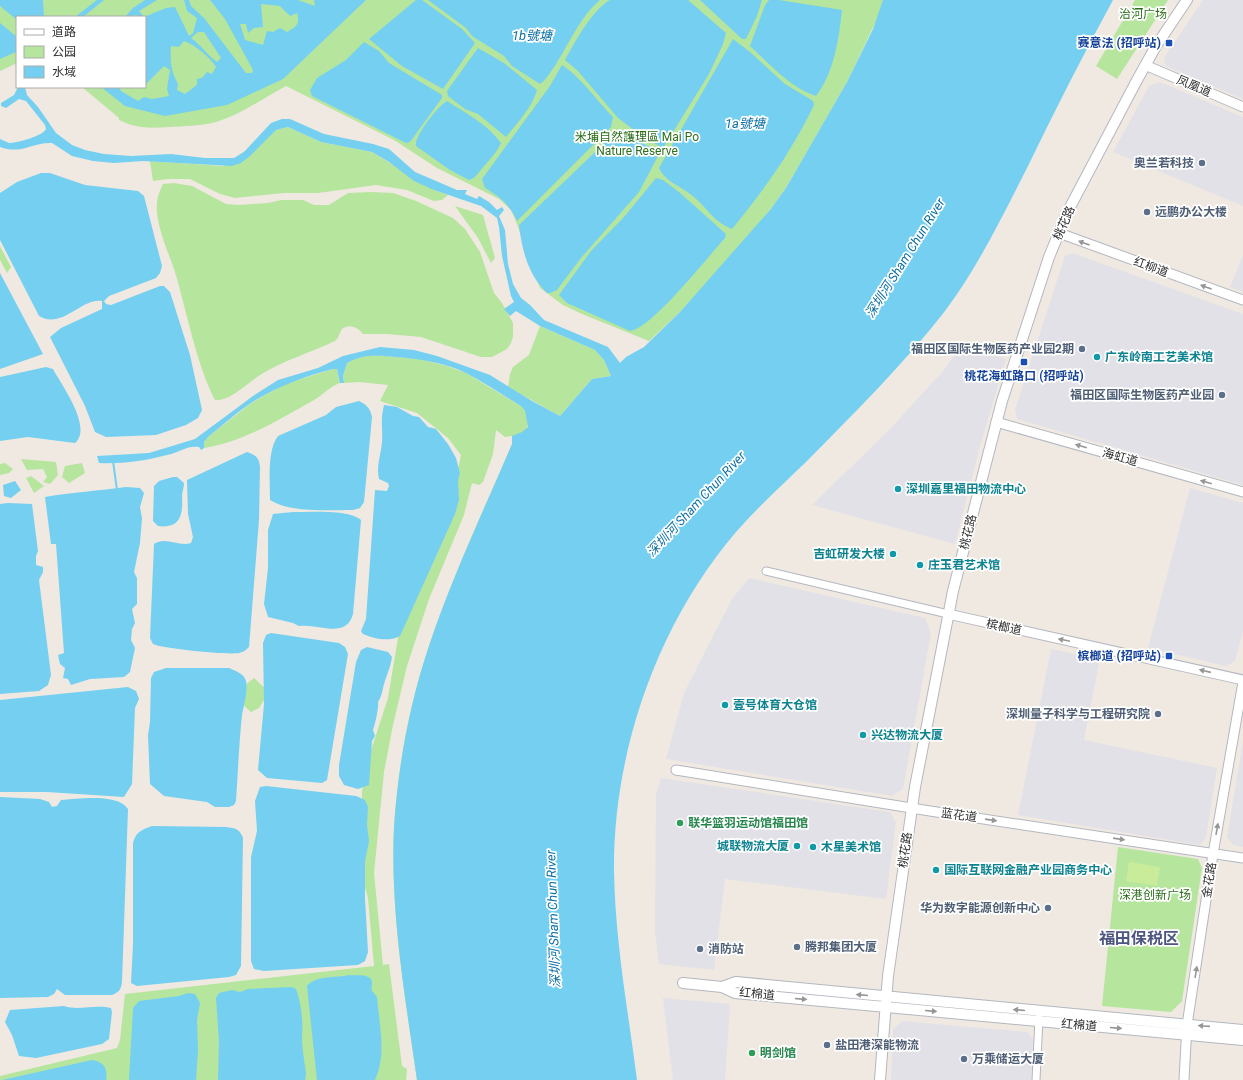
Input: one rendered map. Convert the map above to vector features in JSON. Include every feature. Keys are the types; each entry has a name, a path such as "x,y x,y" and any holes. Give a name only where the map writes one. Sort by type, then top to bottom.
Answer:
{"main road":[{"name":"桃花路","path":"880,1080 885,1002 911,808 948,614 996,422 1049,257 1068,211 1145,65 1187,0"},
{"name":"红棉道","path":"683,983 722,987 735,993 885,1002 1039,1016 1187,1030 1243,1040"},
{"name":"红棉道","path":"1187,1030 1243,1030"}],"street":[{"name":"凤凰道","path":"1145,65 1243,108"},
{"name":"红柳道","path":"1059,233 1243,300"},
{"name":"海虹道","path":"996,422 1243,492"},
{"name":"槟榔道","path":"766,571 1243,681"},
{"name":"金花路","path":"1184,1080 1187,1030 1213,854 1243,681"},
{"name":"蓝花道","path":"676,770 911,808 1243,858"},
{"path":"1036,1080 1039,1016"}],"shaded area":[{"path":"1203,0 1243,0 1243,99 1166,66 1164,58"},
{"path":"1160,82 1243,117 1243,206 1113,152 1149,86"},
{"name":"福田区国际生物医药产业园","path":"1072,253 1243,314 1243,485 1017,419 1015,410 1065,256"},
{"path":"1243,255 1243,292 1230,287"},
{"path":"962,345 1006,359 980,446 955,544 812,505 890,429 943,371"},
{"path":"1190,488 1243,503 1243,631 1235,661 1226,666 1148,648"},
{"path":"749,578 925,618 931,633 903,789 892,796 666,759 684,693 732,599"},
{"path":"1051,649 1100,659 1084,740 1217,768 1206,837 1200,845 1018,815"},
{"path":"1243,742 1243,847 1233,845 1227,837"},
{"path":"661,778 890,812 896,822 886,899 725,879 714,970 659,964 655,930 656,795"},
{"path":"663,998 730,1004 725,1080 673,1080"},
{"name":"万乘储运大厦","path":"902,1021 1027,1032 1033,1039 1031,1080 891,1080 893,1029"}],"green space":[{"name":"米埔自然護理區 Mai Po Nature Reserve","path":"0,0 993,0 877,19 847,82 786,188 761,222 680,312 649,341 563,305 540,288 511,210 499,199 437,168 394,140 286,86 241,112 212,123 191,126 149,128 132,125 119,120 119,118 83,88 146,88 146,16 16,16 16,63 0,71"},
{"name":"治河广场","path":"1135,0 1168,0 1117,79 1096,66"},
{"path":"288,127 321,142 372,152 434,190 448,195 442,200 434,201 407,190 376,185 318,193 284,193 235,198 220,194 190,179 167,179 153,181 150,161 223,166 276,130"},
{"path":"174,183 192,186 226,204 239,205 268,203 281,200 303,200 314,205 329,205 348,193 393,193 416,201 453,218 465,229 480,252 494,293 502,303 513,323 513,337 511,343 507,349 492,357 481,357 421,337 387,334 363,334 356,328 348,326 342,329 335,341 278,365 260,375 233,395 221,400 215,400 202,370 175,272 158,220 157,202 163,184"},
{"path":"455,206 483,215 495,258 491,263 478,238"},
{"path":"0,246 11,267 7,273 0,260"},
{"path":"540,326 595,350 604,360 611,376 592,379 560,416 508,387 510,374 513,367 529,355"},
{"path":"373,355 420,359 466,373 521,406 525,411 528,423 417,1080 403,985 394,891 394,827 398,782 405,737 415,692 428,649 457,571 512,444 512,436 505,437 496,430 493,454 483,482 479,485 472,483 464,515 429,599 407,666 384,772 374,873 383,965 389,964 402,1066 407,1069 406,1080 0,1080 0,1076 117,1048 120,1040 125,994 374,966 368,898 360,870 362,792 365,769 388,698 400,626 454,490 461,455 448,438 417,413 380,401 388,385 359,382 344,383 343,376 347,363 355,358"},
{"path":"337,369 340,383 333,386 314,400 261,429 233,441 204,448 204,442 208,437 250,404 288,383"},
{"path":"21,459 56,462 58,475 50,484 43,482 47,477 43,469 27,470"},
{"path":"5,463 13,469 9,473 0,475 0,464"},
{"path":"82,463 85,473 69,483 62,477 65,466"},
{"path":"31,476 44,486 34,493 26,478"},
{"path":"254,678 269,692 259,708 251,712 240,702 239,690"},
{"name":"深港创新广场","path":"1118,847 1198,859 1202,868 1182,1001 1171,1012 1102,1006"},
{"path":"1129,862 1160,867 1157,886 1126,881"}],"water":[{"path":"0,0 43,0 44,16 16,16 16,19 0,6"},
{"path":"97,0 104,0 84,16 76,16"},
{"path":"145,0 157,0 139,11 143,16 126,16 133,8"},
{"path":"184,0 189,0 191,6 204,18 246,73 252,73 253,70 225,19 210,0 298,0 315,6 314,0 366,0 283,79 227,105 165,116 125,106 102,88 120,88 121,91 138,101 144,97 152,99 169,96 167,89 170,70 164,66 146,84 146,16 166,8 175,7 189,36 193,33 197,18 187,11","holes":["261,4 280,6 290,16 297,13 298,22 293,28 287,32 280,28 273,32 267,31 263,45 245,40 240,24 246,24 248,33 254,28 263,27","198,32 204,32 221,58 217,62 191,38","184,41 197,48 214,63 216,67 212,74 207,72 202,78 197,79 197,85 185,94 177,90 178,84 174,75 171,57 171,46 179,47"]},
{"path":"416,0 422,0 462,29 475,43 443,89 402,66 369,39"},
{"name":"1b號塘","path":"428,0 600,0 581,22 556,64 540,84 512,66 504,56 472,36 466,28"},
{"name":"1a號塘","path":"610,0 688,0 726,33 723,44 709,74 663,148 642,136 618,118 578,71 565,60 590,19"},
{"path":"700,0 762,0 757,16 746,39 742,39"},
{"path":"769,0 779,0 842,10 835,55 827,77 816,96 789,81 750,46 765,5"},
{"name":"深圳河 Sham Chun River","path":"883,0 1113,0 1069,83 999,222 979,259 957,294 929,331 895,370 736,532 708,568 684,606 663,648 645,690 632,735 622,780 616,825 614,870 617,923 622,975 637,1080 417,1080 403,985 394,891 394,827 398,782 405,737 415,692 437,623 512,444 512,436 522,432 528,427 525,411 521,406 458,369 413,359 370,356 358,358 347,363 343,376 344,383 340,383 337,369 333,369 291,383 261,397 240,411 208,437 204,442 204,448 201,450 199,447 190,447 171,454 150,459 116,463 99,463 97,456 149,453 195,439 253,396 278,380 318,368 343,356 380,347 414,350 437,356 490,375 532,401 560,416 592,379 611,376 604,360 595,350 540,326 516,311 510,316 504,309 514,302 511,296 502,256 497,218 481,206 434,190 414,181 389,162 372,152 321,142 288,127 276,130 250,156 241,163 232,166 143,161 114,163 93,161 72,156 52,143 39,144 14,150 0,147 0,139 9,143 18,142 35,137 44,132 46,129 45,125 26,101 19,99 6,108 1,106 1,103 14,95 18,88 25,88 27,95 38,107 56,133 72,145 85,150 104,154 131,156 171,154 205,158 234,158 244,152 271,123 282,119 290,119 324,134 373,144 389,149 415,172 457,190 467,190 465,194 477,199 479,196 489,202 497,210 502,207 504,210 499,216 505,230 508,264 513,284 521,298 544,320 608,347 620,363 626,357 644,347 680,312 770,210 786,188 847,82 873,29"},
{"path":"0,23 16,36 16,52 0,59"},
{"name":"1a號塘","path":"733,39 750,52 785,84 813,101 814,105 777,170 732,229 721,223 690,193 665,177 659,168"},
{"path":"364,42 379,51 389,63 442,95 442,98 410,142 406,143 312,96 310,90 317,78 346,60"},
{"name":"1b號塘","path":"478,48 504,63 537,90 532,103 506,137 478,114 465,109 448,96 447,91"},
{"path":"562,65 576,76 613,117 611,127 517,221 511,210 504,202 485,188 482,179 550,86"},
{"path":"447,101 483,124 501,143 496,152 474,178 469,180 450,170 416,146 416,141 427,122"},
{"path":"618,130 625,130 640,142 658,151 658,156 639,192 581,258 557,290 547,293 540,286 527,262 519,225"},
{"path":"41,173 50,173 85,185 138,191 144,196 162,266 160,273 156,278 109,296 104,301 106,304 111,305 160,286 164,286 170,292 190,355 202,410 198,418 186,425 156,435 106,437 95,432 85,406 50,337 61,328 102,309 102,301 94,301 56,319 47,319 39,316 0,240 0,193 17,182"},
{"path":"656,178 663,180 679,192 726,234 725,238 665,306 640,327 630,331 567,303 559,295 591,251 624,217"},
{"path":"0,273 43,354 0,369"},
{"path":"46,367 53,369 74,406 80,427 80,436 75,443 28,437 0,441 0,377"},
{"path":"359,401 368,407 372,417 364,502 360,508 353,510 310,510 288,507 270,500 272,449 278,436 326,415 336,407"},
{"path":"384,405 397,407 413,416 419,417 428,427 436,429 448,444 456,458 460,473 458,480 459,500 455,514 400,636 392,639 367,636 361,631 366,619 375,490 387,491 389,486 388,483 379,479 378,474 382,442"},
{"path":"247,452 256,457 259,461 260,467 259,520 249,647 245,651 239,653 222,653 182,650 153,644 150,638 154,544 163,541 181,544 191,543 193,537 188,514 187,480"},
{"path":"177,477 184,483 181,514 176,523 166,526 158,526 153,521 154,486 159,481"},
{"path":"15,481 21,490 11,498 4,496 3,485"},
{"path":"126,487 140,488 144,493 140,507 142,518 140,543 134,572 137,578 137,604 132,609 135,623 132,629 131,640 135,648 130,672 124,677 90,679 71,685 68,679 63,678 65,668 60,664 58,655 64,653 56,544 51,544 45,497"},
{"path":"0,504 32,504 38,551 36,556 36,565 43,567 43,572 39,580 51,675 48,685 39,691 0,694"},
{"path":"293,512 348,514 361,520 353,614 349,622 344,626 330,629 299,626 293,623 268,617 264,604 268,568 268,530 273,514"},
{"path":"271,633 339,643 345,647 348,654 327,780 322,783 267,778 258,770 264,704 263,643 266,635"},
{"path":"367,647 388,652 392,657 378,702 377,716 373,730 375,736 372,741 369,785 358,789 344,785 339,776 339,765 356,662 361,650"},
{"path":"166,668 229,668 245,678 246,693 242,715 236,801 234,805 229,807 215,807 207,802 164,796 150,784 148,735 150,722 151,678 154,672"},
{"path":"128,687 136,691 139,699 135,708 132,784 124,797 47,792 0,792 0,700"},
{"path":"266,786 356,796 365,800 368,807 367,825 369,841 365,861 365,898 368,952 365,961 358,965 264,971 254,969 251,961 251,857 257,831 255,801 260,787"},
{"path":"0,797 40,799 49,802 52,807 57,806 61,800 97,798 115,801 123,804 128,809 122,982 120,989 116,993 112,995 65,995 57,989 54,994 48,997 0,998"},
{"path":"152,826 226,827 237,830 242,835 241,966 236,975 229,977 137,986 131,983 133,944 133,843 136,836 140,832"},
{"path":"349,975 369,977 372,982 372,991 377,997 381,1039 381,1060 379,1070 375,1080 317,1080 307,986 311,982 321,978"},
{"path":"292,987 296,989 301,1008 302,1043 306,1074 305,1080 218,1080 219,1041 216,998 219,993 232,990 240,992 248,989"},
{"path":"188,993 195,994 200,1003 197,1020 198,1049 196,1080 129,1080 133,1008 139,1001 179,996"},
{"path":"64,1006 75,1008 111,1008 112,1012 109,1039 102,1044 36,1058 19,1056 12,1035 5,1022 10,1010"},
{"path":"92,1060 100,1062 104,1066 106,1069 106,1080 2,1080"}],"waterway":[{"path":"113,461 117,490"}],"place":[{"name":"赛意法 (招呼站)","path":"1169,43"},
{"name":"奥兰若科技","path":"1202,163"},
{"name":"远鹏办公大楼","path":"1147,212"},
{"name":"福田区国际生物医药产业园2期","path":"1082,349"},
{"name":"广东岭南工艺美术馆","path":"1097,357"},
{"name":"桃花海虹路口 (招呼站)","path":"1024,362"},
{"name":"福田区国际生物医药产业园","path":"1222,395"},
{"name":"深圳嘉里福田物流中心","path":"898,489"},
{"name":"吉虹研发大楼","path":"893,554"},
{"name":"庄玉君艺术馆","path":"920,565"},
{"name":"槟榔道 (招呼站)","path":"1169,656"},
{"name":"壹号体育大仓馆","path":"725,705"},
{"name":"深圳量子科学与工程研究院","path":"1158,714"},
{"name":"兴达物流大厦","path":"863,735"},
{"name":"联华篮羽运动馆福田馆","path":"680,823"},
{"name":"城联物流大厦","path":"797,846"},
{"name":"木星美术馆","path":"813,847"},
{"name":"国际互联网金融产业园商务中心","path":"936,870"},
{"name":"华为数字能源创新中心","path":"1048,908"},
{"name":"腾邦集团大厦","path":"797,947"},
{"name":"消防站","path":"700,949"},
{"name":"盐田港深能物流","path":"827,1045"},
{"name":"明剑馆","path":"752,1053"},
{"name":"万乘储运大厦","path":"964,1059"}],"district":[{"name":"福田保税区","path":"1139,938"}]}
